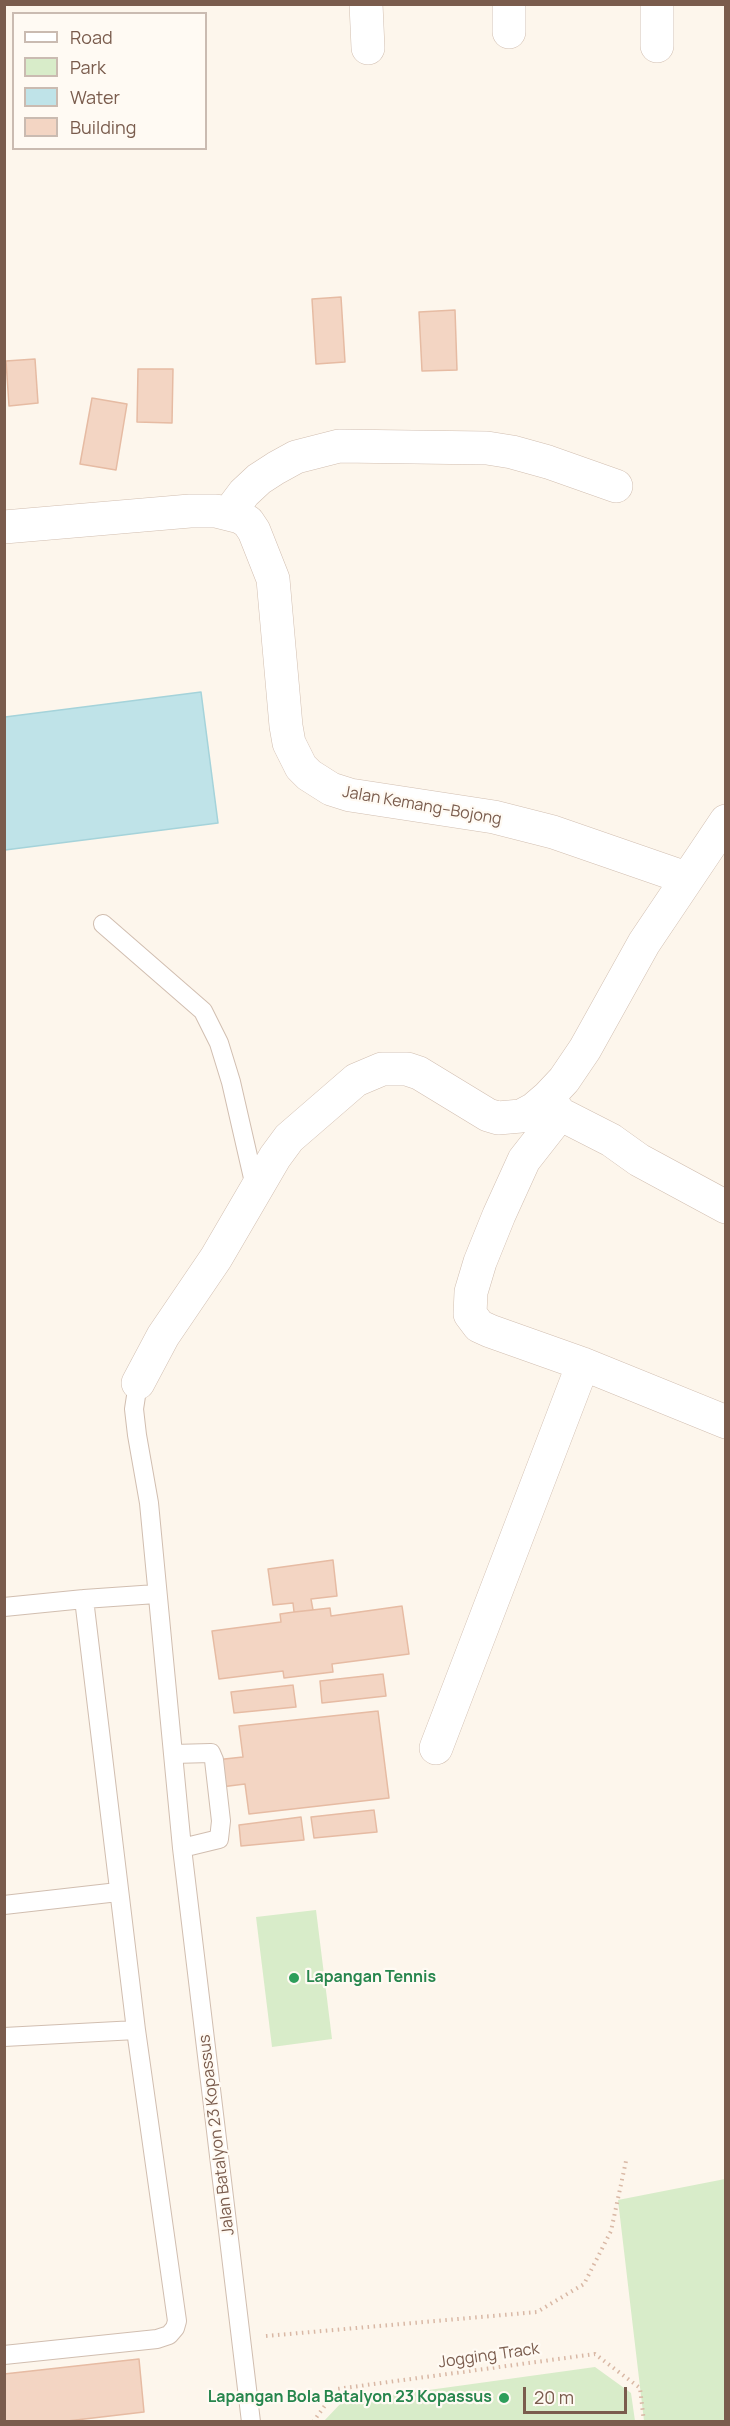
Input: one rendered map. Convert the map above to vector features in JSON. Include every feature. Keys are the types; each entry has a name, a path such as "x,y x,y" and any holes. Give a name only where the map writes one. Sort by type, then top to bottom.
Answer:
{"street":[{"path":"366,4 368,48"},
{"path":"657,4 657,46"},
{"path":"4,527 190,511 228,513 259,479 276,468 296,457 339,446 487,448 539,460 616,486"},
{"name":"Jalan Kemang–Bojong","path":"228,513 248,522 261,545 273,579 289,743 301,767 309,775 331,789 350,795 494,817 553,832 686,878"},
{"path":"726,821 644,943 585,1049 564,1080 534,1146 514,1179 480,1262 471,1292 469,1309 474,1320 490,1331 583,1364 726,1422"},
{"path":"138,1383 164,1336 216,1258 275,1157 289,1138 356,1080 382,1069 406,1069 419,1073 455,1097 498,1118 520,1116 534,1109 554,1105 639,1160 726,1207"},
{"path":"436,1748 583,1364"}],"lane":[{"path":"103,924 203,1011 219,1043 231,1082 256,1193"},
{"name":"Jalan Batalyon 23 Kopassus","path":"138,1383 134,1409 149,1503 182,1848 251,2421"},
{"path":"4,1608 156,1594"},
{"path":"4,2355 157,2339 169,2335 175,2328 176,2310 118,1892 84,1599"},
{"path":"172,1754 211,1753 214,1760 221,1821 219,1839 182,1848"},
{"path":"4,1905 118,1892"},
{"path":"4,2037 136,2030"}],"path":[{"path":"241,2338 537,2312 584,2284 611,2231 626,2161"},
{"name":"Jogging Track","path":"313,2421 338,2389 595,2354 640,2388 644,2421"}],"green space":[{"name":"Lapangan Tennis","path":"316,1910 332,2039 272,2047 256,1917"},
{"path":"725,2179 725,2421 644,2421 618,2200"},
{"name":"Lapangan Bola Batalyon 23 Kopassus","path":"595,2367 631,2393 635,2421 324,2421 342,2402"}],"water":[{"path":"201,692 218,823 5,850 5,717"}],"building":[{"path":"341,297 345,362 316,364 312,299"},
{"path":"455,310 457,370 422,371 419,312"},
{"path":"35,359 38,403 9,406 6,361"},
{"path":"138,369 173,369 172,423 137,422"},
{"path":"92,398 127,404 116,470 80,464"},
{"path":"333,1560 337,1596 311,1599 313,1610 294,1612 293,1603 273,1605 268,1569"},
{"path":"402,1606 409,1654 332,1664 333,1672 284,1678 283,1671 219,1679 212,1631 281,1622 280,1614 294,1612 330,1608 331,1616"},
{"path":"383,1674 386,1696 322,1703 320,1681"},
{"path":"293,1685 296,1707 234,1713 231,1692"},
{"path":"378,1711 389,1798 249,1814 245,1784 221,1787 215,1760 243,1757 239,1726"},
{"path":"374,1810 377,1832 314,1838 311,1817"},
{"path":"301,1817 304,1840 241,1846 239,1825"},
{"path":"139,2359 144,2412 59,2422 4,2422 4,2374"}],"place":[{"name":"Lapangan Tennis","path":"294,1978"},
{"name":"Lapangan Bola Batalyon 23 Kopassus","path":"504,2398"}]}
